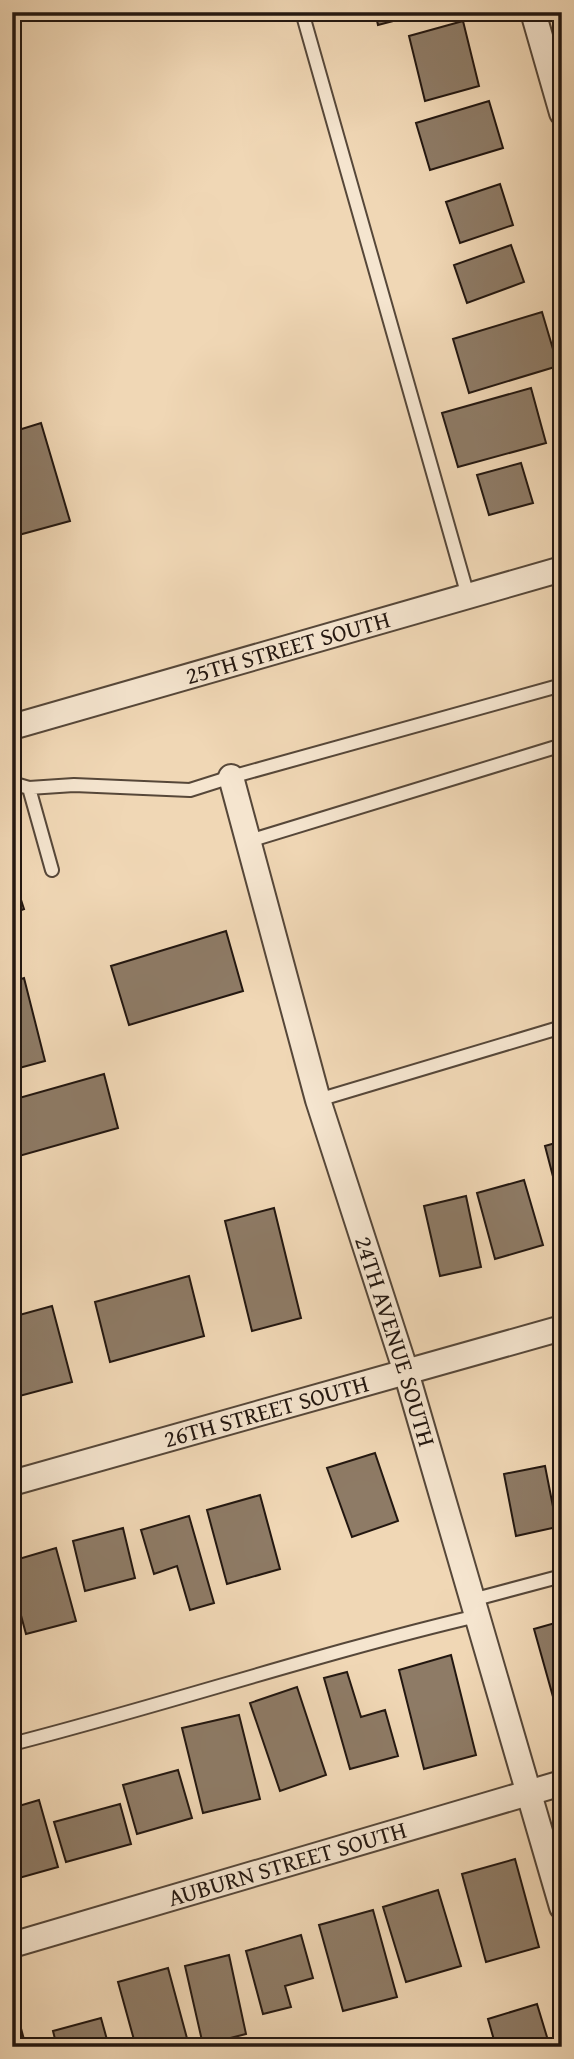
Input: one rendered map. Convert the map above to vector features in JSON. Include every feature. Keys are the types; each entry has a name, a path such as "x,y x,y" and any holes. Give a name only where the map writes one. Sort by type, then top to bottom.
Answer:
{"street":[{"path":"533,12 562,113"},
{"name":"25TH STREET SOUTH","path":"12,727 562,569"},
{"name":"24TH AVENUE SOUTH","path":"231,777 318,1100 406,1372 562,1907"},
{"name":"26TH STREET SOUTH","path":"12,1483 562,1328"},
{"name":"AUBURN STREET SOUTH","path":"12,1945 562,1783"}],"lane":[{"path":"302,12 468,596"},
{"path":"12,783 29,788 74,785 190,790 562,685"},
{"path":"249,841 562,747"},
{"path":"29,788 52,870"},
{"path":"318,1100 562,1027"},
{"path":"12,1744 406,1633 562,1576"}],"building":[{"path":"375,12 415,12 416,15 378,25"},
{"path":"463,21 479,86 425,101 409,36"},
{"path":"489,101 503,148 430,170 416,123"},
{"path":"500,184 513,225 460,243 446,202"},
{"path":"511,245 524,282 467,303 454,265"},
{"path":"542,312 558,366 469,393 453,339"},
{"path":"531,388 546,443 458,467 442,413"},
{"path":"41,423 70,521 15,536 18,547 12,549 12,432"},
{"path":"521,463 533,503 489,515 477,475"},
{"path":"12,872 24,909 12,913"},
{"path":"226,931 243,991 129,1025 111,966"},
{"path":"24,978 45,1061 12,1070 12,982"},
{"path":"104,1074 118,1128 12,1158 12,1100"},
{"path":"562,1141 562,1211 545,1146"},
{"path":"524,1180 543,1245 495,1259 477,1193"},
{"path":"466,1196 481,1267 440,1276 424,1206"},
{"path":"274,1208 301,1318 252,1331 225,1221"},
{"path":"189,1276 204,1336 110,1362 95,1302"},
{"path":"52,1306 72,1382 12,1398 12,1317"},
{"path":"375,1453 398,1521 352,1537 327,1468"},
{"path":"545,1466 557,1527 516,1536 504,1474"},
{"path":"260,1495 280,1569 227,1584 207,1510"},
{"path":"189,1516 214,1603 190,1610 177,1566 154,1574 141,1530"},
{"path":"123,1528 135,1578 85,1591 73,1541"},
{"path":"56,1548 76,1621 26,1634 12,1582 12,1561"},
{"path":"562,1621 562,1710 557,1711 534,1629"},
{"path":"451,1655 476,1755 424,1769 399,1670"},
{"path":"347,1672 361,1717 385,1710 398,1756 350,1769 324,1678"},
{"path":"297,1687 326,1775 280,1791 250,1703"},
{"path":"239,1715 260,1799 203,1813 182,1728"},
{"path":"178,1770 192,1818 137,1834 123,1785"},
{"path":"39,1800 58,1867 12,1880 12,1808"},
{"path":"120,1804 131,1844 66,1862 54,1822"},
{"path":"515,1859 539,1947 486,1962 462,1874"},
{"path":"438,1890 461,1966 406,1982 383,1907"},
{"path":"373,1910 397,1997 343,2011 319,1925"},
{"path":"301,1935 313,1978 285,1986 291,2007 263,2014 246,1951"},
{"path":"229,1955 246,2034 203,2045 185,1966"},
{"path":"168,1968 188,2042 172,2047 136,2047 118,1982"},
{"path":"12,1995 26,2047 12,2047"},
{"path":"537,2004 550,2047 496,2047 488,2019"},
{"path":"101,2018 109,2047 57,2047 53,2031"}]}
